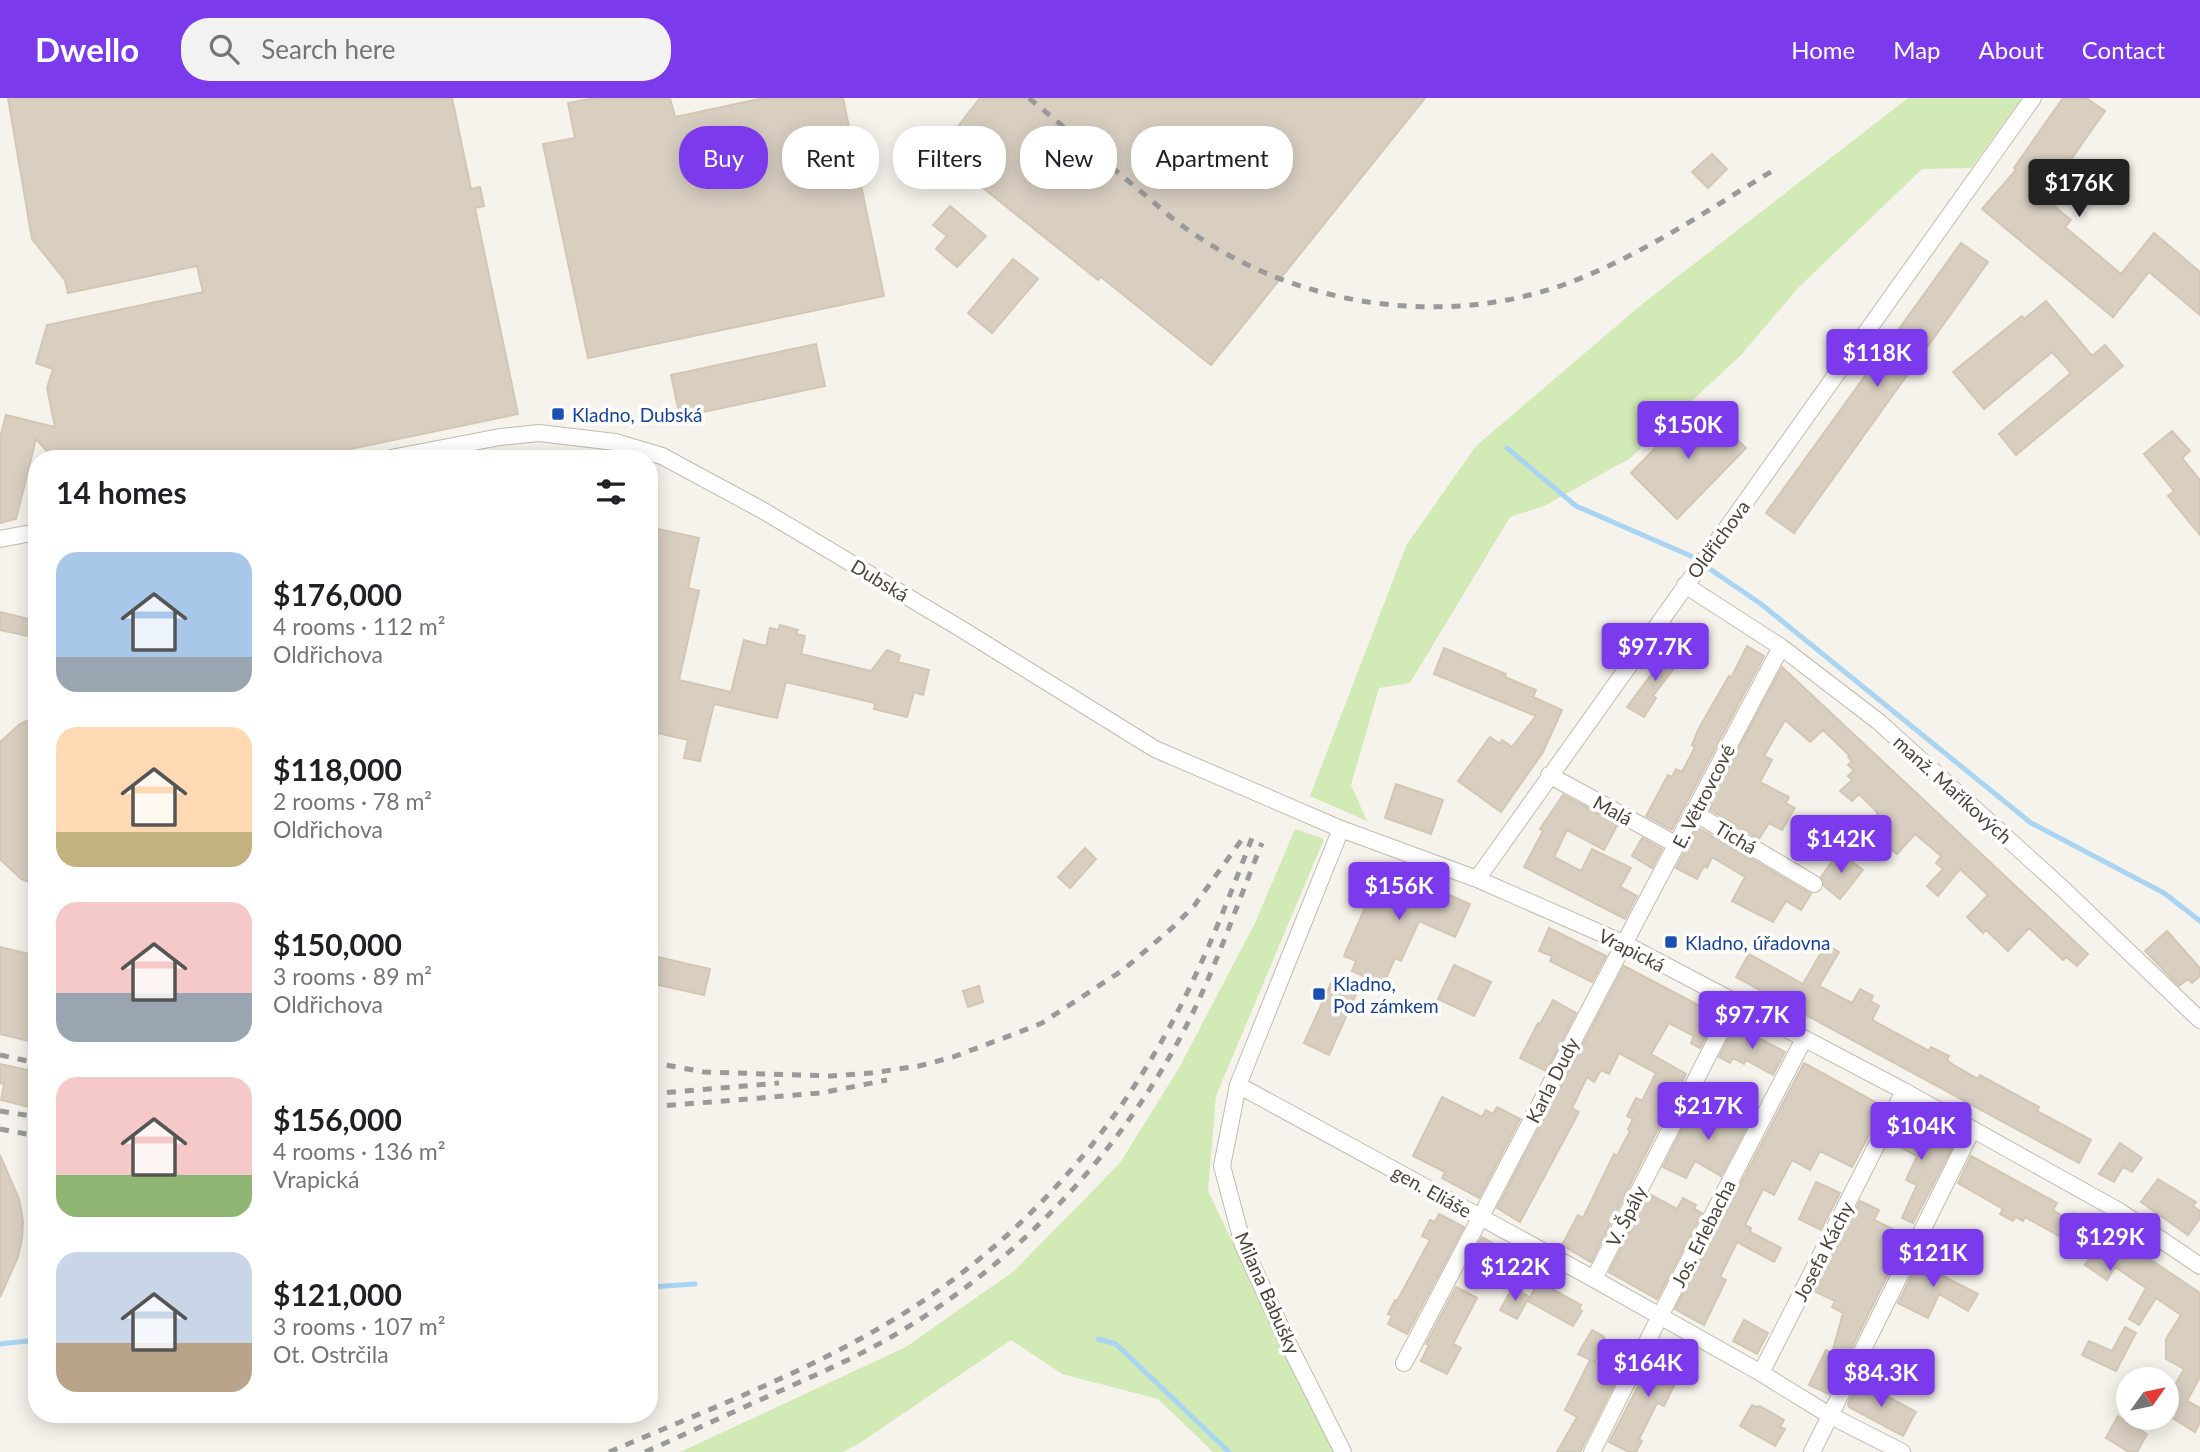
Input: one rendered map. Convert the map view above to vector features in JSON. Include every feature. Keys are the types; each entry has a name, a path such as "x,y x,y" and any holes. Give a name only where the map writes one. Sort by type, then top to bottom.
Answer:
{"street":[{"name":"Oldřichova","path":"1477,878 2033,98"},
{"name":"Dubská","path":"433,450 500,437 539,433 615,442 642,450"},
{"name":"Dubská","path":"658,455 774,517 1155,749 1341,829"},
{"path":"0,539 28,534"},
{"name":"manž. Maříkových","path":"1685,585 1781,647 1879,722 2062,888 2200,1020"},
{"name":"E. Větrovcové","path":"1623,943 1781,647"},
{"name":"Malá","path":"1549,775 1677,845"},
{"name":"Tichá","path":"1693,812 1814,884"},
{"name":"Vrapická","path":"1341,829 1477,878 1623,943 1904,1091 2119,1212 2200,1266"},
{"path":"1238,1085 1341,829"},
{"name":"Karla Dudy","path":"1404,1363 1623,943"},
{"name":"V. Špály","path":"1594,1279 1735,1003"},
{"name":"Jos. Erlebacha","path":"1592,1452 1804,1038"},
{"name":"gen. Eliáše","path":"1238,1085 1594,1279 1761,1373 1829,1415 1902,1452"},
{"name":"Milana Babušky","path":"1238,1085 1222,1166 1243,1245 1288,1343 1343,1452"},
{"name":"Josefa Káchy","path":"1761,1373 1904,1091"},
{"path":"1812,1452 1972,1130"}],"green space":[{"path":"1908,98 2022,98 1971,168 1922,169 1798,288 1741,355 1629,459 1544,506 1510,517 1410,683 1379,688 1351,785 1367,821 1310,796 1407,544 1476,446 1641,305"},
{"path":"1295,829 1324,839 1216,1096 1208,1191 1334,1452 1213,1452 1158,1399 1062,1374 1011,1340 857,1445 842,1452 680,1452 906,1347 1014,1271 1120,1163 1179,1068 1255,923"}],"building":[{"path":"8,98 452,98 471,189 480,187 484,206 475,208 518,414 345,450 46,450 36,439 33,450 28,450 28,471 16,519 0,523 0,438 6,415 55,427 47,388 53,369 36,363 47,325 203,292 197,266 68,293 65,280 32,239"},
{"path":"595,98 670,98 675,117 764,98 843,98 849,126 782,126 782,189 862,189 884,296 588,358 543,144 575,138 568,103"},
{"path":"980,98 1425,98 1211,365 1101,277 1098,280 984,189 1006,189 1006,126 958,126"},
{"path":"2063,98 2086,98 2105,111 2044,198 2071,220 2065,227 2121,274 2154,233 2200,272 2200,315 2149,272 2113,317 1982,209 2016,170 2014,168"},
{"path":"1712,154 1727,169 1708,188 1692,172"},
{"path":"950,206 986,236 957,267 936,249 947,236 933,225"},
{"path":"1961,243 1988,262 1794,533 1766,513"},
{"path":"1013,259 1038,279 992,333 968,313"},
{"path":"2046,301 2092,356 2105,345 2123,366 2016,455 1999,434 2071,373 2052,352 1984,409 1953,372 2022,316 2024,319"},
{"path":"816,344 825,386 680,417 671,375"},
{"path":"1699,403 1746,448 1677,519 1631,473"},
{"path":"2172,431 2190,451 2182,458 2200,480 2200,535 2168,496 2174,491 2144,454"},
{"path":"658,529 699,538 688,588 699,591 679,680 731,692 744,640 766,646 770,628 778,630 780,625 798,630 796,634 805,636 801,654 871,671 887,650 900,655 898,662 929,670 923,695 914,692 907,717 874,709 875,703 786,682 777,718 714,704 700,761 684,758 688,740 658,733"},
{"path":"0,612 28,619 28,636 0,630"},
{"path":"1747,646 1764,656 1672,830 1646,816 1668,775 1672,777 1676,769 1682,772 1695,747 1692,745 1698,730 1729,676 1731,678"},
{"path":"1672,647 1685,654 1653,696 1656,698 1644,717 1627,707"},
{"path":"1444,648 1506,674 1505,677 1536,690 1533,697 1562,710 1543,752 1501,812 1458,781 1490,737 1500,744 1502,740 1512,747 1536,716 1434,674"},
{"path":"1782,667 2088,954 2077,966 2066,957 2063,960 2029,928 2008,951 1986,930 1983,933 1967,917 1988,895 1960,869 1938,896 1927,886 1943,869 1936,863 1940,855 1915,834 1897,854 1865,828 1878,813 1859,794 1852,801 1840,791 1852,780 1848,776 1854,770 1848,765 1852,761 1823,730 1810,742 1785,720 1764,756 1772,760 1760,782 1789,797 1786,803 1795,808 1782,830 1769,823 1759,839 1707,808"},
{"path":"28,720 28,882 21,879 0,859 0,742"},
{"path":"1396,784 1443,800 1431,834 1385,818"},
{"path":"1563,795 1618,824 1604,850 1567,830 1554,857 1581,871 1592,849 1631,868 1620,887 1637,896 1625,919 1524,867 1543,831 1540,829"},
{"path":"1697,827 1811,894 1801,910 1786,901 1773,922 1732,901 1745,877 1712,857 1697,879 1676,868"},
{"path":"1642,838 1662,849 1652,868 1632,856"},
{"path":"1085,848 1096,859 1070,888 1058,877"},
{"path":"1839,852 1863,870 1840,899 1824,886 1821,877"},
{"path":"1383,866 1470,904 1455,937 1419,921 1401,961 1395,958 1383,985 1352,971 1356,961 1344,956"},
{"path":"1549,928 1606,956 1592,982 1550,961 1552,956 1539,951"},
{"path":"2167,931 2200,968 2200,976 2192,983 2188,979 2179,986 2145,951"},
{"path":"1826,944 1839,952 1819,986 1852,1003 1860,989 1873,996 1871,1001 1879,1006 1872,1020 1929,1051 1931,1047 1949,1056 1947,1060 1952,1064 1978,1079 1980,1075 2039,1107 2037,1111 2091,1140 2079,1163 1736,977 1749,954 1803,984"},
{"path":"0,947 28,954 28,1041 0,1034"},
{"path":"658,957 710,969 704,995 658,985"},
{"path":"1454,965 1491,982 1474,1016 1438,999"},
{"path":"1624,966 1717,1015 1700,1048 1691,1043 1694,1036 1669,1023 1651,1054 1686,1074 1591,1262 1562,1245 1578,1215 1583,1218 1614,1154 1617,1156 1633,1119 1627,1116 1636,1098 1642,1101 1656,1073 1619,1053 1609,1074 1601,1070 1594,1082 1587,1077 1572,1108 1579,1112 1520,1222 1497,1208"},
{"path":"1332,981 1357,992 1329,1055 1304,1043"},
{"path":"979,986 983,1002 968,1007 963,991"},
{"path":"1553,1000 1576,1013 1546,1071 1520,1058"},
{"path":"1735,1025 1785,1052 1773,1075 1746,1060 1744,1064 1733,1058 1730,1063 1719,1057"},
{"path":"1804,1063 1884,1107 1852,1167 1820,1151 1810,1170 1792,1160 1774,1195 1763,1189 1745,1225 1751,1228 1750,1232 1781,1248 1774,1262 1737,1242 1720,1277 1726,1280 1704,1325 1675,1309"},
{"path":"0,1064 28,1070 28,1107 1,1100 4,1084 0,1083"},
{"path":"1442,1097 1482,1117 1486,1110 1493,1114 1497,1107 1520,1119 1479,1198 1442,1178 1445,1172 1413,1156"},
{"path":"1722,1107 1731,1112 1733,1107 1752,1117 1721,1176 1695,1161 1686,1178 1663,1167 1691,1111 1714,1123"},
{"path":"1902,1118 1953,1146 1913,1223 1902,1218 1917,1185 1906,1180 1917,1156 1890,1142"},
{"path":"2120,1143 2142,1158 2132,1172 2123,1167 2114,1182 2099,1174"},
{"path":"0,1155 19,1199 23,1221 18,1257 0,1297"},
{"path":"1971,1156 2057,1203 2053,1210 2069,1220 2074,1213 2108,1231 2200,1293 2200,1377 2187,1401 2200,1408 2200,1422 2195,1432 2179,1422 2179,1378 2184,1369 2166,1359 2166,1339 2181,1315 2156,1298 2139,1325 2129,1319 2146,1288 2115,1267 2107,1280 2085,1265 2091,1256 2068,1241 2025,1217 2023,1221 2016,1217 2013,1221 2000,1214 2003,1209 1958,1183"},
{"path":"2158,1179 2196,1202 2193,1206 2200,1211 2200,1218 2188,1235 2141,1202"},
{"path":"1816,1182 1840,1193 1821,1230 1799,1219"},
{"path":"1649,1194 1677,1209 1683,1198 1696,1205 1694,1209 1702,1213 1657,1299 1609,1272"},
{"path":"1860,1201 1879,1210 1874,1220 1907,1236 1829,1394 1809,1385 1826,1350 1832,1353 1843,1313 1832,1307 1835,1301 1814,1291"},
{"path":"1439,1214 1464,1227 1407,1334 1388,1324 1392,1316 1388,1314 1430,1240 1422,1236 1430,1220 1435,1222"},
{"path":"1482,1237 1508,1252 1496,1276 1470,1261"},
{"path":"1922,1255 1945,1266 1941,1275 1978,1294 1968,1311 1939,1294 1928,1318 1898,1303"},
{"path":"1541,1283 1581,1305 1579,1309 1582,1311 1573,1326 1528,1301 1537,1284 1540,1286"},
{"path":"1456,1287 1477,1298 1453,1344 1461,1348 1447,1374 1421,1361 1429,1345 1426,1344"},
{"path":"1513,1287 1529,1297 1517,1319 1500,1310"},
{"path":"1744,1320 1768,1333 1757,1354 1733,1341"},
{"path":"2125,1327 2136,1333 2116,1371 2082,1355 2089,1341 2112,1351"},
{"path":"1592,1330 1603,1336 1607,1342 1595,1362 1578,1354"},
{"path":"1659,1346 1684,1359 1680,1366 1683,1367 1664,1406 1657,1403 1639,1439 1642,1441 1636,1452 1629,1452 1609,1442"},
{"path":"1590,1360 1619,1375 1580,1452 1557,1452 1577,1417 1565,1410"},
{"path":"1859,1381 1916,1412 1903,1436 1849,1407"},
{"path":"1752,1405 1760,1406 1784,1420 1780,1427 1785,1429 1775,1446 1740,1426"},
{"path":"2116,1420 2116,1430 2141,1430 2147,1434 2137,1452 2129,1452 2106,1438"}],"waterway":[{"path":"1507,448 1576,506 1691,556 1761,604 2031,823 2164,893 2200,921"},
{"path":"658,1286 695,1284"},
{"path":"1098,1339 1116,1344 1229,1452"},
{"path":"0,1344 28,1341"}],"railway":[{"path":"1029,98 1172,218 1226,254 1271,275 1318,291 1367,302 1416,307 1466,305 1515,298 1563,285 1646,247 1777,168"},
{"path":"658,1064 704,1072 831,1076 871,1073 919,1066 953,1057 1017,1033 1042,1023 1123,970 1172,928 1194,906 1245,835"},
{"path":"609,1452 761,1388 871,1333 944,1286 1014,1229 1077,1163 1106,1127 1156,1051 1197,973 1252,838"},
{"path":"645,1452 843,1362 903,1330 982,1275 1054,1210 1117,1136 1170,1056 1209,978 1262,843"},
{"path":"0,1055 28,1061"},
{"path":"658,1106 821,1093 887,1080"},
{"path":"658,1093 779,1083"},
{"path":"0,1111 28,1116"},
{"path":"0,1129 28,1134"}],"place":[{"name":"Kladno, Dubská","path":"558,414"},
{"name":"Kladno, úřadovna","path":"1671,942"},
{"name":"Kladno, Pod zámkem","path":"1319,994"}]}
